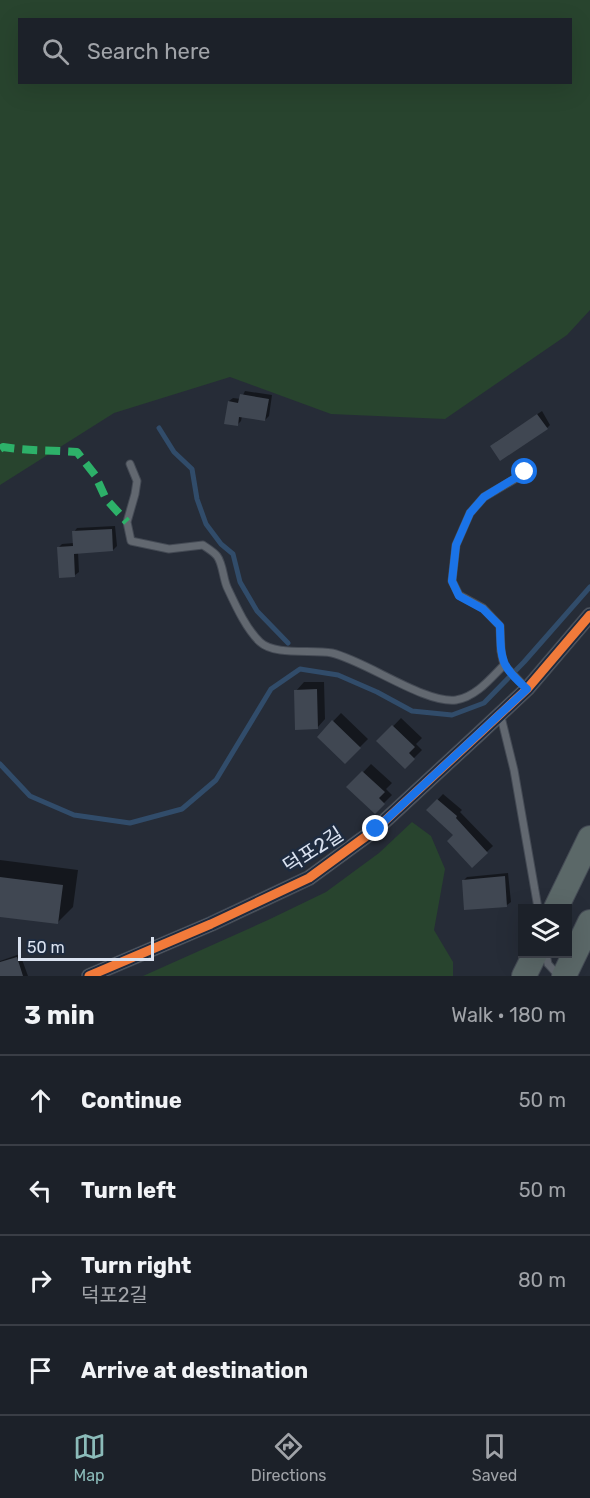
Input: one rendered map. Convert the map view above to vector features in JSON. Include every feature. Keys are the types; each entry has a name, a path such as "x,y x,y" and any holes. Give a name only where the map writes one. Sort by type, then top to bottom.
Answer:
{"highway":[{"path":"558,904 590,838"},
{"path":"564,976 590,922"},
{"path":"524,976 533,958"}],"street":[{"name":"덕포2길","path":"89,976 211,924 309,878 376,829 500,713 590,615"}],"lane":[{"path":"130,464 137,481 127,522 131,541 169,549 203,545 218,557 227,586 247,624 261,643 287,651 332,653 364,665 429,696 456,700 475,692 506,667"},
{"path":"523,686 506,667 501,651 500,626 483,609 459,596 452,581 456,545 470,513 484,497 525,472"},
{"path":"500,713 514,770 537,904"},
{"path":"547,958 548,964 559,976"}],"green space":[{"path":"0,0 590,0 590,310 567,335 445,419 331,414 230,377 114,413 0,485"},
{"path":"412,822 431,836 445,869 434,930 453,962 453,976 143,976 326,892 379,853"}],"building":[{"path":"240,394 269,399 265,421 239,417 238,426 224,424 228,401 238,403"},
{"path":"537,414 548,429 500,461 490,446"},
{"path":"112,529 113,551 74,554 75,577 59,578 57,547 73,546 72,531"},
{"path":"317,689 318,729 295,730 294,690"},
{"path":"332,720 361,748 345,764 317,737"},
{"path":"392,725 415,747 409,753 415,759 405,769 376,741"},
{"path":"362,771 385,792 379,798 385,804 375,814 346,787"},
{"path":"437,799 457,816 456,818 488,853 472,868 447,841 453,835 426,810"},
{"path":"505,876 507,907 464,910 462,880"},
{"path":"0,877 63,885 58,924 0,917"},
{"path":"17,957 23,976 0,976 0,962"}],"waterway":[{"path":"159,428 174,452 192,469 197,499 206,524 221,544 233,554 240,582 257,611 288,643"},
{"path":"0,764 30,796 74,815 130,823 182,809 216,780 271,689 300,669 338,675 412,711 452,715 484,703 524,662 590,587"}],"marked path":[{"path":"0,449 3,447 77,452 95,475 106,499 127,522"}],"cycle path":[{"path":"89,976 211,924 309,878 376,829 480,733 527,689 590,615"}],"route":[{"path":"376,829 527,689 504,665 500,626 483,609 459,596 452,581 456,545 470,513 484,497 525,472"}]}
